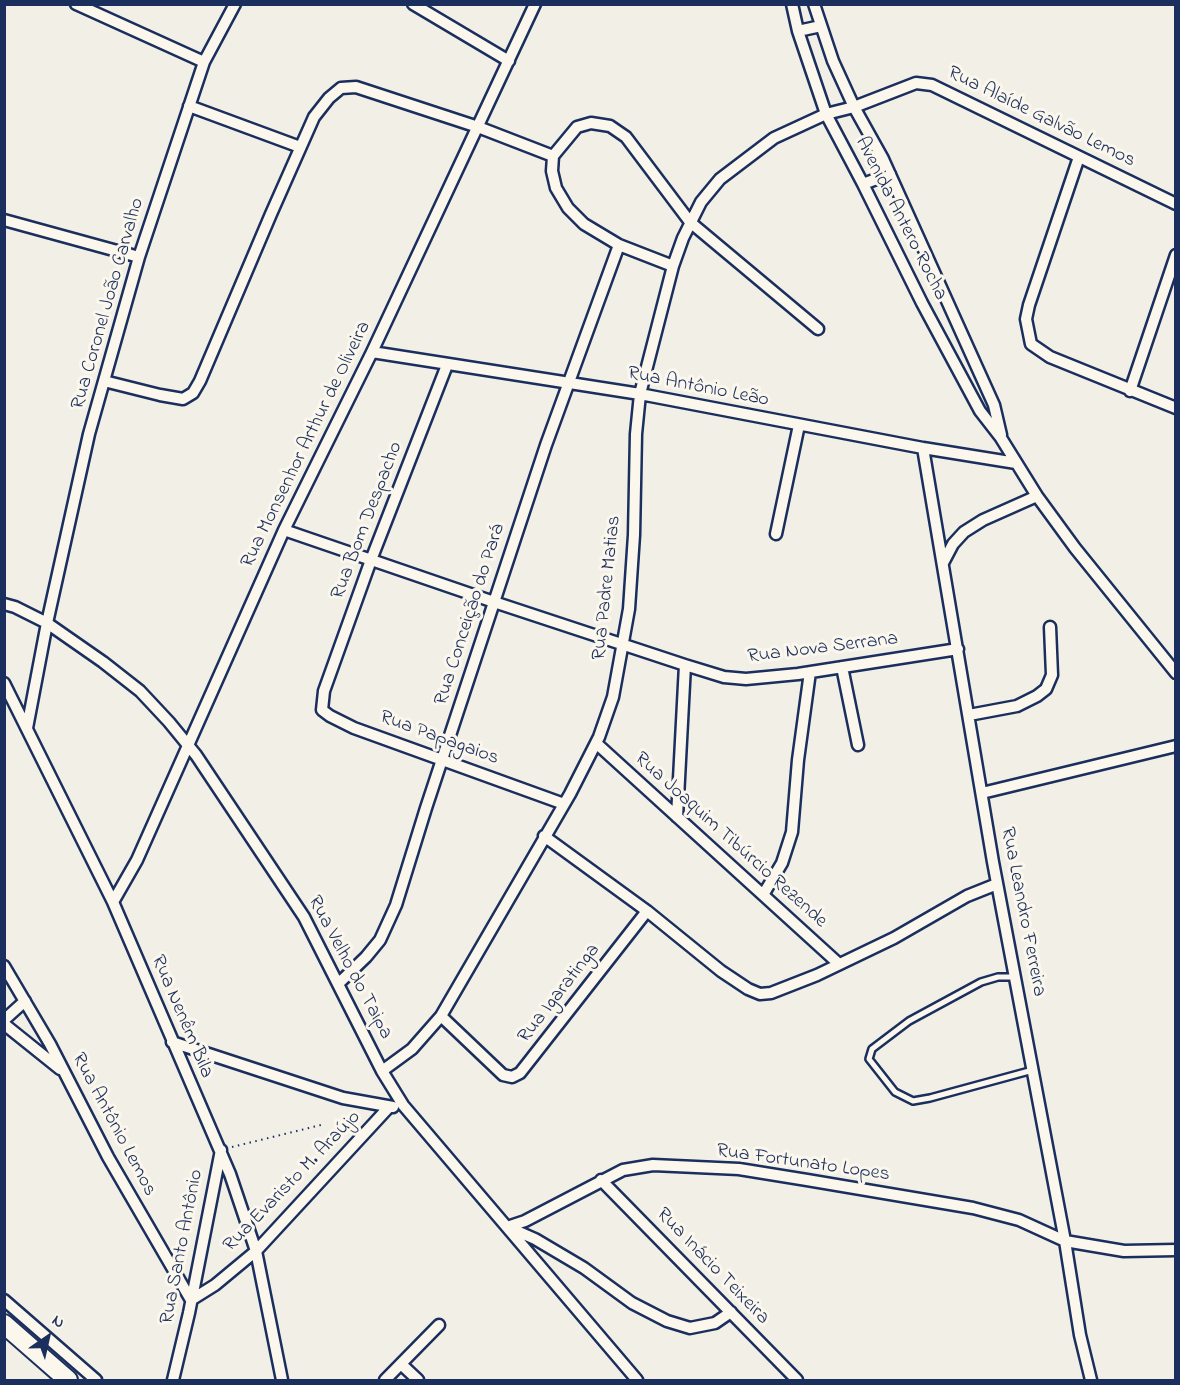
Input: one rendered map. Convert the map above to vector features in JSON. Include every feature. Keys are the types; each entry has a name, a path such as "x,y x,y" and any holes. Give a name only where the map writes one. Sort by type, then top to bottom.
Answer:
{"main road":[{"path":"4,1324 68,1380"}],"street":[{"path":"76,4 204,62"},
{"name":"Rua Coronel João Carvalho","path":"27,728 47,623 89,434 139,257 204,62 235,4"},
{"path":"413,4 509,61"},
{"name":"Rua Monsenhor Arthur de Oliveira","path":"112,902 137,860 284,530 372,352 535,4"},
{"name":"Avenida Antero Rocha","path":"792,4 798,31 826,114 974,402 1075,548 1176,673"},
{"name":"Avenida Antero Rocha","path":"814,4 833,61 890,174 994,405 1001,438"},
{"path":"798,31 821,27"},
{"name":"Rua Alaíde Galvão Lemos","path":"826,114 916,83 932,85 1176,204"},
{"path":"104,381 183,399 192,393 200,381 314,117 329,98 341,88 356,87 478,127 553,156"},
{"path":"189,106 300,147"},
{"name":"Rua Padre Matias","path":"382,1071 412,1049 441,1016 564,804 596,743 613,697 629,609 634,535 636,434 640,394 673,266 690,222 701,202 720,179 774,138 826,114"},
{"path":"673,266 619,245 584,224 568,207 556,188 552,171 553,156 577,127 591,123 610,126 626,137 690,222 818,329"},
{"path":"1079,157 1029,305 1026,319 1031,344 1050,357 1176,408"},
{"path":"863,184 890,174"},
{"path":"4,220 139,257"},
{"name":"Rua Conceição do Pará","path":"338,984 380,940 396,905 494,602 568,384 619,245"},
{"path":"1130,391 1176,255"},
{"name":"Rua Antônio Leão","path":"372,352 640,394 923,448 1016,463"},
{"name":"Rua Bom Despacho","path":"324,691 371,560 447,365"},
{"path":"776,534 799,425"},
{"name":"Rua Leandro Ferreira","path":"923,448 998,884 1065,1241 1080,1335 1091,1380"},
{"path":"943,563 953,544 964,532 983,520 1037,496"},
{"name":"Rua Nova Serrana","path":"284,530 724,677 746,679 810,672 958,649"},
{"name":"Rua Velho do Taipa","path":"4,604 47,623 103,662 140,691 188,745 304,917 382,1071 403,1105 637,1380"},
{"path":"969,715 1017,706 1046,689 1052,675 1050,627"},
{"path":"677,817 685,665"},
{"path":"842,667 858,745"},
{"path":"763,896 782,863 792,832 798,760 810,672"},
{"name":"Rua Nenêm Bila","path":"4,683 112,902 221,1150 256,1251 281,1376"},
{"name":"Rua Papagaios","path":"324,691 322,710 330,716 564,804"},
{"name":"Rua Joaquim Tibúrcio Rezende","path":"596,743 839,964"},
{"path":"982,793 1176,746"},
{"path":"544,836 647,912 721,971 760,994 771,993 790,986 839,964 894,938 967,896 998,884"},
{"name":"Rua Igaratinga","path":"441,1016 503,1075 512,1077 520,1073 647,912"},
{"name":"Rua Antônio Lemos","path":"4,966 65,1072 108,1158 191,1300"},
{"path":"25,1000 4,1022 65,1072"},
{"path":"172,1042 343,1098 389,1107 403,1105"},
{"name":"Rua Evaristo M. Araújo","path":"191,1300 215,1285 256,1251 389,1107"},
{"name":"Rua Santo Antônio","path":"173,1377 221,1150"},
{"name":"Rua Fortunato Lopes","path":"507,1227 525,1221 623,1170 653,1165 740,1169 973,1208 1019,1220 1065,1241 1124,1251 1176,1250"},
{"name":"Rua Inácio Teixeira","path":"602,1180 797,1380"},
{"path":"507,1227 535,1239 584,1268 632,1303 667,1321 690,1328 715,1323 731,1312"},
{"path":"4,1300 96,1380"},
{"path":"385,1380 439,1325"},
{"path":"400,1364 418,1380"},
{"path":"281,1376 288,1380"},
{"path":"164,1380 173,1377"}],"lane":[{"path":"1016,976 998,977 981,982 909,1021 872,1049 869,1059 895,1092 913,1101 1033,1070"}],"path":[{"name":"Rua Santo Antônio","path":"221,1150 321,1125"}]}
